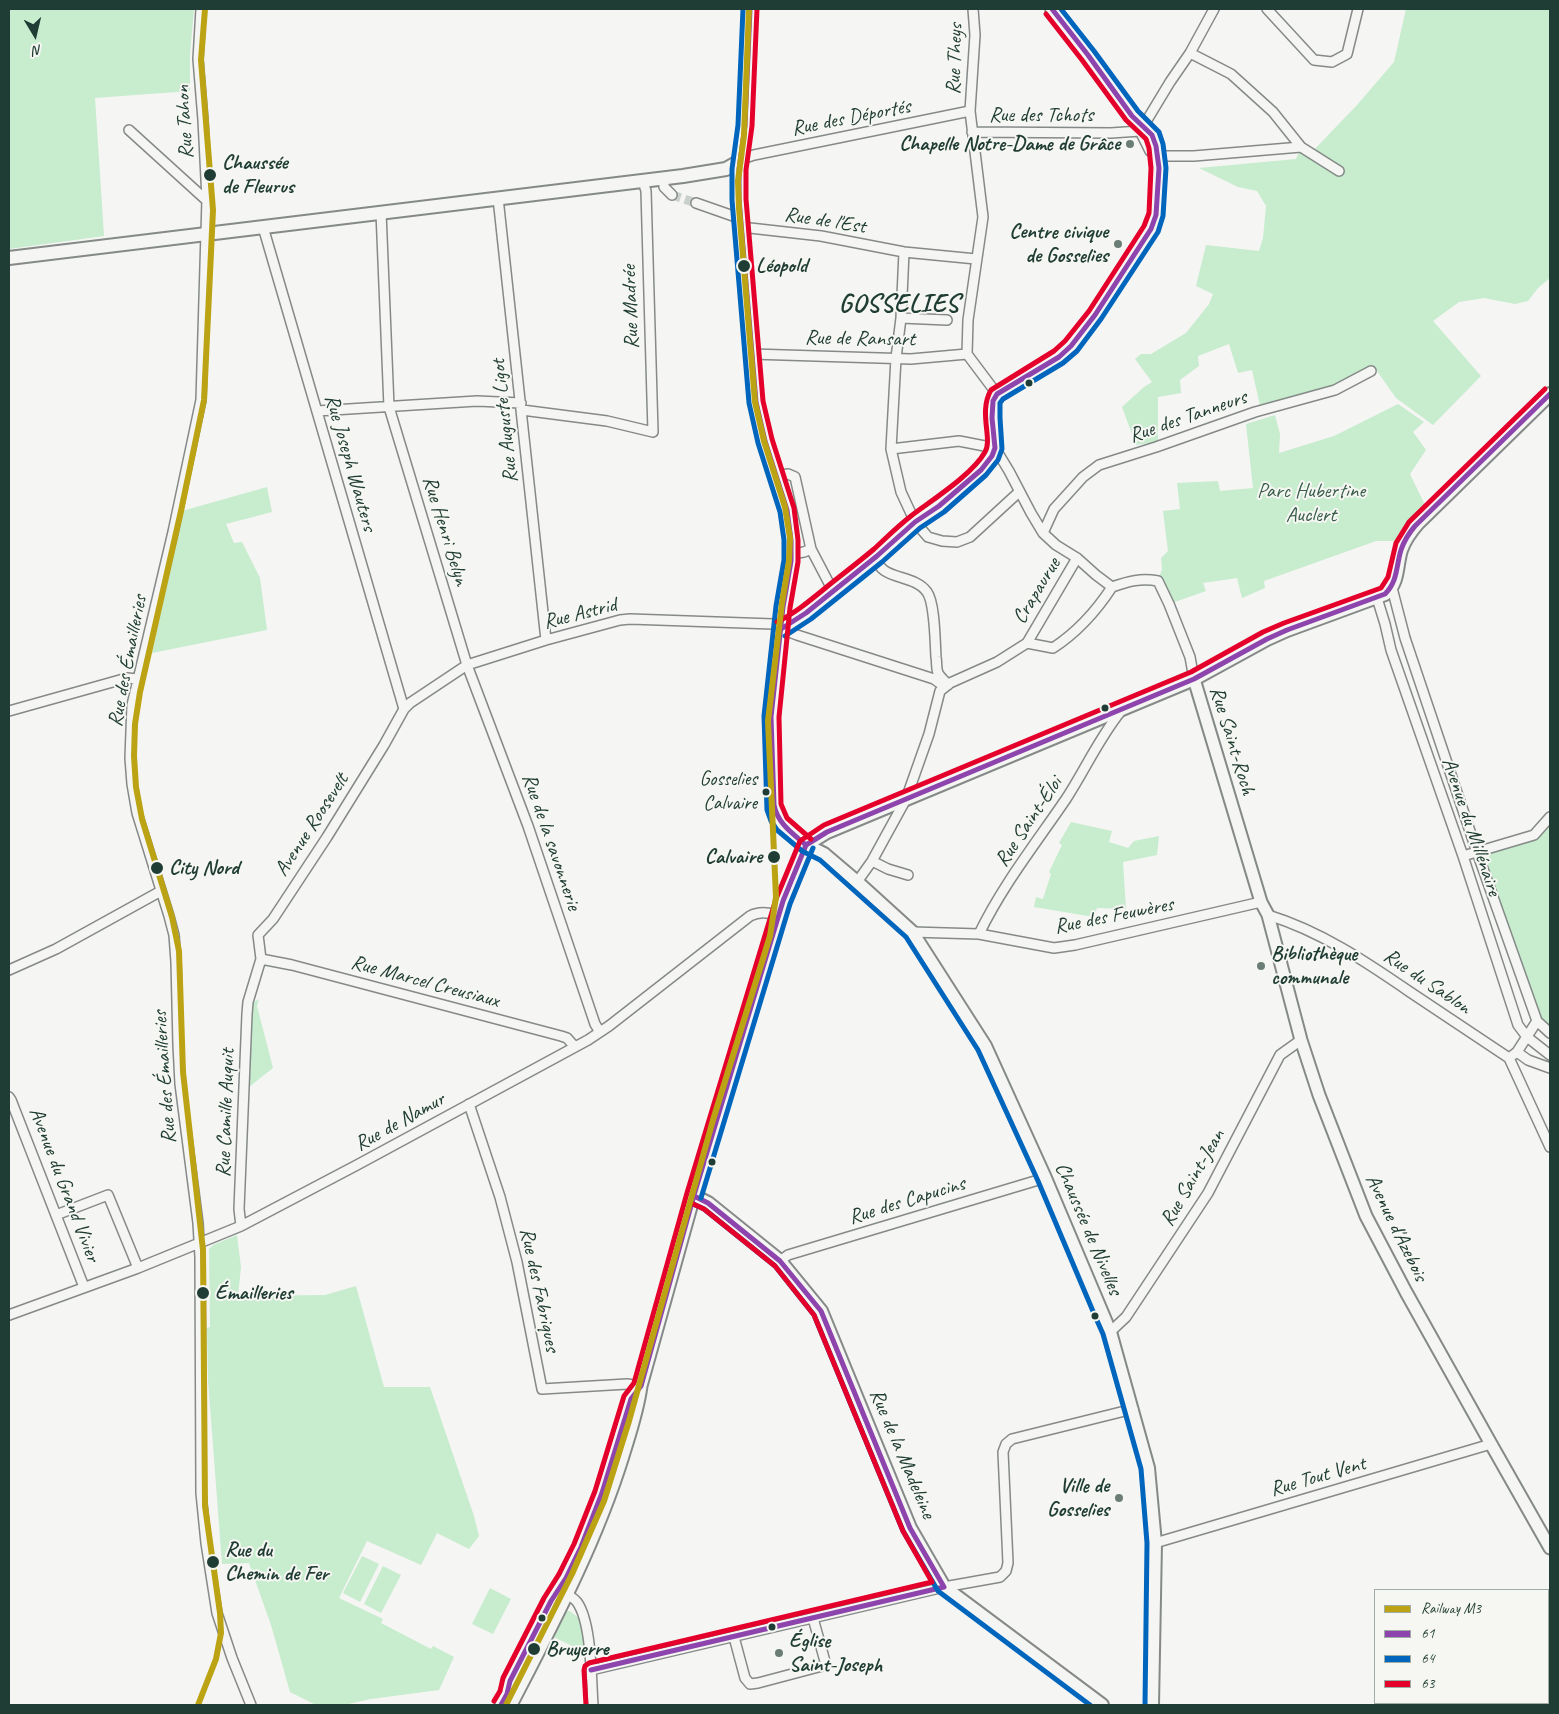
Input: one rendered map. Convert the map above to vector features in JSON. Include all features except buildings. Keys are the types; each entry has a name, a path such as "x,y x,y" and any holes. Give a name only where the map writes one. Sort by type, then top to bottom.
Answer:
{"main road":[{"path":"750,9 745,126 738,181 758,415 788,518 792,554 781,629"},
{"path":"781,629 794,622 877,556 915,522 969,482 988,462 995,448 992,418 993,401 997,394 1059,357 1071,346 1095,315 1151,229 1156,215 1159,168 1152,136 1141,128 1052,9"},
{"path":"9,258 642,181 726,169 740,161"},
{"path":"694,1196 779,915 806,846 827,832 906,799 1104,723 1122,709 1194,679 1287,630 1377,598 1392,588 1398,561 1408,534 1550,394"},
{"name":"Chaussée de Nivelles","path":"781,629 770,729 774,804 777,817 806,846 824,854 912,932 985,1046 1045,1178 1110,1332 1148,1468 1155,1543 1152,1705"},
{"name":"Rue de la Madeleine","path":"694,1196 708,1203 780,1260 821,1311 910,1528 944,1587 1102,1705"}],"street":[{"name":"Rue Tahon","path":"201,9 198,59 207,199 206,234"},
{"name":"Rue Theys","path":"966,354 968,320 983,217 970,111 975,35 973,9"},
{"path":"1141,128 1190,53 1214,9"},
{"path":"1267,9 1314,60 1332,62 1347,54 1358,9"},
{"path":"1190,53 1232,74 1273,112 1301,147 1339,171"},
{"name":"Rue des Déportés","path":"740,161 754,155 970,111"},
{"name":"Rue des Tchots","path":"972,132 1110,133 1141,128"},
{"path":"129,130 207,199"},
{"path":"1157,155 1194,156 1301,147"},
{"path":"664,178 664,187 672,195"},
{"name":"Rue Madrée","path":"521,406 607,421 653,432 646,194 642,181"},
{"name":"Rue Auguste Ligot","path":"498,198 546,640"},
{"name":"Rue de l'Est","path":"696,203 736,217 741,222 904,252 976,259"},
{"name":"Rue Henri Belyn","path":"381,212 389,407 467,665"},
{"name":"Rue Joseph Wauters","path":"263,227 404,709"},
{"name":"Rue des Émailleries","path":"199,1242 180,1084 174,944 169,916 141,830 132,784 130,758 131,720 138,679 199,412 202,382 206,234"},
{"path":"904,252 891,449 901,492 915,522 928,537 942,542 957,542 970,537 1019,492"},
{"path":"901,318 947,320"},
{"name":"Rue de Ransart","path":"752,354 911,359 966,354"},
{"path":"966,354 997,394"},
{"name":"Rue des Tanneurs","path":"1044,532 1054,509 1083,477 1099,465 1255,412 1336,390 1372,371"},
{"path":"317,411 476,401 521,406"},
{"path":"857,882 872,861 906,799 940,691 973,671 997,662 1027,643 1054,647 1063,641 1102,603 1112,587 1096,576 1077,558 1056,545 1044,532 995,448 959,442 891,449"},
{"path":"792,464 811,548 833,591"},
{"path":"776,476 788,474 795,477"},
{"path":"792,554 804,552 811,548"},
{"path":"877,556 877,563 881,569 912,581 926,590 930,598 936,676 946,686"},
{"name":"Crapaurue","path":"1027,643 1077,558"},
{"name":"Rue Saint-Roch","path":"1112,587 1135,580 1158,581 1169,604 1190,657 1194,679 1261,902"},
{"name":"Avenue du Millénaire","path":"1392,588 1405,638 1477,852 1537,1021 1550,1034"},
{"name":"Avenue du Millénaire","path":"1377,598 1384,617 1391,650 1463,856 1518,1024 1527,1037 1550,1055"},
{"name":"Rue Astrid","path":"404,709 467,665 546,640 630,619 773,624 781,629 936,676"},
{"name":"Rue de la savonnerie","path":"467,665 528,826 595,1024 600,1032"},
{"path":"1402,680 1417,674"},
{"path":"9,711 127,678 138,679"},
{"name":"Avenue Roosevelt","path":"262,959 258,935 273,919 327,837 404,709"},
{"name":"Rue Saint-Éloi","path":"979,934 990,910 1072,789 1104,723"},
{"path":"1463,856 1534,835 1550,817"},
{"path":"872,861 888,869 908,875"},
{"path":"9,970 56,949 161,891"},
{"name":"Avenue d'Azebois","path":"1261,902 1268,915 1301,1040 1319,1095 1366,1216 1490,1444 1550,1548"},
{"name":"Rue des Feuwères","path":"912,932 979,934 1054,948 1075,945 1261,902"},
{"name":"Rue de Namur","path":"9,1314 138,1268 241,1226 600,1032 750,916 766,912 779,915"},
{"name":"Rue du Sablon","path":"1268,915 1292,922 1359,957 1509,1058"},
{"name":"Rue Camille Auquit","path":"241,1226 240,1209 248,1002 262,959"},
{"name":"Rue Marcel Creusiaux","path":"262,959 292,965 561,1036 567,1038 575,1047"},
{"path":"1537,1021 1517,1052 1509,1058 1550,1146"},
{"name":"Rue Saint-Jean","path":"1110,1332 1126,1317 1208,1194 1280,1055 1301,1040"},
{"path":"1517,1052 1528,1060 1550,1068"},
{"name":"Avenue du Grand Vivier","path":"9,1097 84,1287"},
{"name":"Rue des Fabriques","path":"468,1104 500,1197 517,1262 542,1389 626,1384 641,1386"},
{"name":"Rue des Capucins","path":"780,1260 788,1255 1045,1178"},
{"path":"56,1215 108,1195 138,1268"},
{"path":"501,1705 507,1694 510,1681 592,1543 610,1496 634,1421 641,1386 694,1196"},
{"path":"199,1242 202,1515 217,1613 232,1658 251,1705"},
{"path":"590,1670 944,1587 1000,1577 1006,1571 1008,1563 1003,1452 1006,1444 1012,1439 1133,1410"},
{"name":"Rue Tout Vent","path":"1155,1543 1490,1444"},
{"path":"563,1592 576,1600 587,1627 593,1705"},
{"path":"511,1705 563,1592"},
{"path":"734,1636 745,1678 750,1684 758,1683 826,1665 813,1618"}],"green space":[{"path":"9,9 194,9 190,54 190,91 95,98 104,236 9,249"},
{"path":"1406,9 1550,9 1550,278 1538,288 1528,301 1515,304 1484,298 1459,302 1433,321 1481,376 1433,425 1396,398 1377,371 1368,373 1346,384 1261,410 1252,370 1238,373 1229,344 1198,356 1199,366 1180,380 1181,393 1158,397 1158,442 1136,445 1122,407 1152,382 1135,359 1141,354 1151,354 1186,333 1209,304 1213,294 1196,286 1206,245 1259,251 1263,238 1266,206 1257,191 1238,187 1199,168 1296,159 1301,147 1311,153 1357,105 1394,62"},
{"name":"Parc Hubertine Auclert","path":"1398,404 1424,422 1413,432 1426,450 1410,474 1425,505 1407,523 1396,541 1376,541 1264,581 1265,588 1242,598 1237,578 1203,583 1206,591 1169,604 1158,581 1162,569 1161,558 1168,551 1163,511 1180,509 1177,483 1218,481 1220,491 1253,488 1246,424 1275,415 1280,434 1279,453 1334,436"},
{"path":"267,487 272,512 226,524 234,543 242,542 260,578 267,630 152,653 182,511"},
{"path":"1071,822 1112,831 1109,842 1128,848 1134,841 1159,836 1157,855 1123,862 1126,909 1097,908 1094,917 1034,907 1036,897 1043,899 1051,874 1049,872 1062,845 1059,843"},
{"path":"1550,822 1550,1033 1535,1016 1488,865 1490,851 1534,835"},
{"path":"259,999 257,1006 273,1068 249,1087 248,1092 247,1014 252,1003"},
{"path":"237,1235 241,1267 238,1296 325,1295 356,1286 384,1387 430,1387 479,1536 469,1549 437,1533 421,1565 367,1541 339,1598 383,1619 381,1623 431,1649 433,1646 454,1657 439,1690 371,1699 344,1705 316,1705 290,1692 271,1625 249,1563 222,1564 208,1380 207,1328 210,1327 209,1249 213,1245"},
{"path":"362,1556 379,1564 360,1602 343,1593"},
{"path":"383,1566 401,1575 381,1613 364,1604"},
{"path":"490,1588 511,1599 493,1634 472,1624"},
{"path":"570,1611 580,1619 585,1652 549,1635 562,1613"}],"tunnel":[{"path":"672,195 696,203"}],"rail line":[{"name":"M3","path":"198,1705 216,1659 221,1633 220,1613 205,1506 203,1250 183,1072 179,951 172,917 142,819 136,787 134,756 135,724 140,692 204,400 213,210 201,60 205,9"},
{"name":"M3","path":"506,1705 572,1574 604,1501 629,1421 713,1120 770,936 776,897 768,721 789,561 790,538 785,507 764,441 755,402 739,208 738,181 744,135 749,9"}],"transit line":[{"name":"64","path":"743,9 738,125 732,169 732,200 749,403 758,443 780,512 784,540 784,560 776,606 764,716 767,810 777,830 802,851 820,860 906,937 978,1050 1038,1181 1103,1334 1141,1469 1147,1543 1145,1705"},
{"name":"61","path":"750,9 745,126 739,169 739,199 756,402 765,441 787,510 791,540 791,561 783,607 771,717 774,805 782,823 806,845"},
{"name":"63","path":"757,9 752,126 746,170 746,199 763,401 772,439 794,508 798,540 798,562 790,608 779,717 781,804 787,818 811,839"},
{"name":"61","path":"781,629 806,613 981,470 992,456 995,448 992,418 993,401 997,394 1059,357 1071,346 1095,315 1151,229 1156,215 1159,168 1156,146 1152,135 1132,116 1052,9"},
{"name":"64","path":"785,636 811,619 882,562 920,528 944,512 986,475 998,460 1002,449 1000,403 1003,399 1063,363 1077,351 1101,319 1158,232 1163,216 1166,168 1163,144 1159,132 1138,111 1061,9"},
{"name":"63","path":"777,622 811,600 869,554 906,520 951,487 979,461 987,447 985,416 987,398 991,390 1054,351 1065,341 1089,311 1144,226 1149,213 1151,168 1146,139 1126,120 1046,14"},
{"name":"63","path":"494,1701 500,1691 503,1678 574,1544 595,1491 624,1396 634,1383 687,1193 776,899 800,841 824,825 1191,672 1263,632 1381,588 1388,577 1396,543 1409,522 1545,389"},
{"name":"61","path":"501,1705 507,1694 510,1681 581,1547 602,1493 631,1399 641,1386 694,1195 783,901 806,845 827,832 1194,679 1287,630 1385,594 1394,579 1404,543 1415,526 1550,394"},
{"name":"64","path":"701,1198 790,904 813,848"},
{"name":"61","path":"694,1196 708,1203 780,1261 821,1311 910,1528 944,1587"},
{"name":"64","path":"691,1203 704,1209 775,1266 814,1315 903,1531 938,1591 1090,1705"},
{"name":"63","path":"586,1705 584,1670 585,1666 589,1663 932,1582 903,1531 814,1315 775,1266 704,1209 691,1203"},
{"name":"61","path":"591,1670 944,1587"}],"place":[{"name":"Chapelle Notre-Dame de Grâce","path":"1130,144"},
{"name":"Chaussée de Fleurus","path":"210,175"},
{"name":"Centre civique de Gosselies","path":"1118,244"},
{"name":"Léopold","path":"744,266"},
{"name":"Gosselies Calvaire","path":"766,792"},
{"name":"Calvaire","path":"774,857"},
{"name":"City Nord","path":"157,868"},
{"name":"Bibliothèque communale","path":"1261,966"},
{"name":"Émailleries","path":"203,1293"},
{"name":"Ville de Gosselies","path":"1119,1498"},
{"name":"Rue du Chemin de Fer","path":"213,1562"},
{"name":"Bruyerre","path":"534,1649"},
{"name":"Église Saint-Joseph","path":"779,1653"}],"district":[{"name":"GOSSELIES","path":"899,304"}]}
